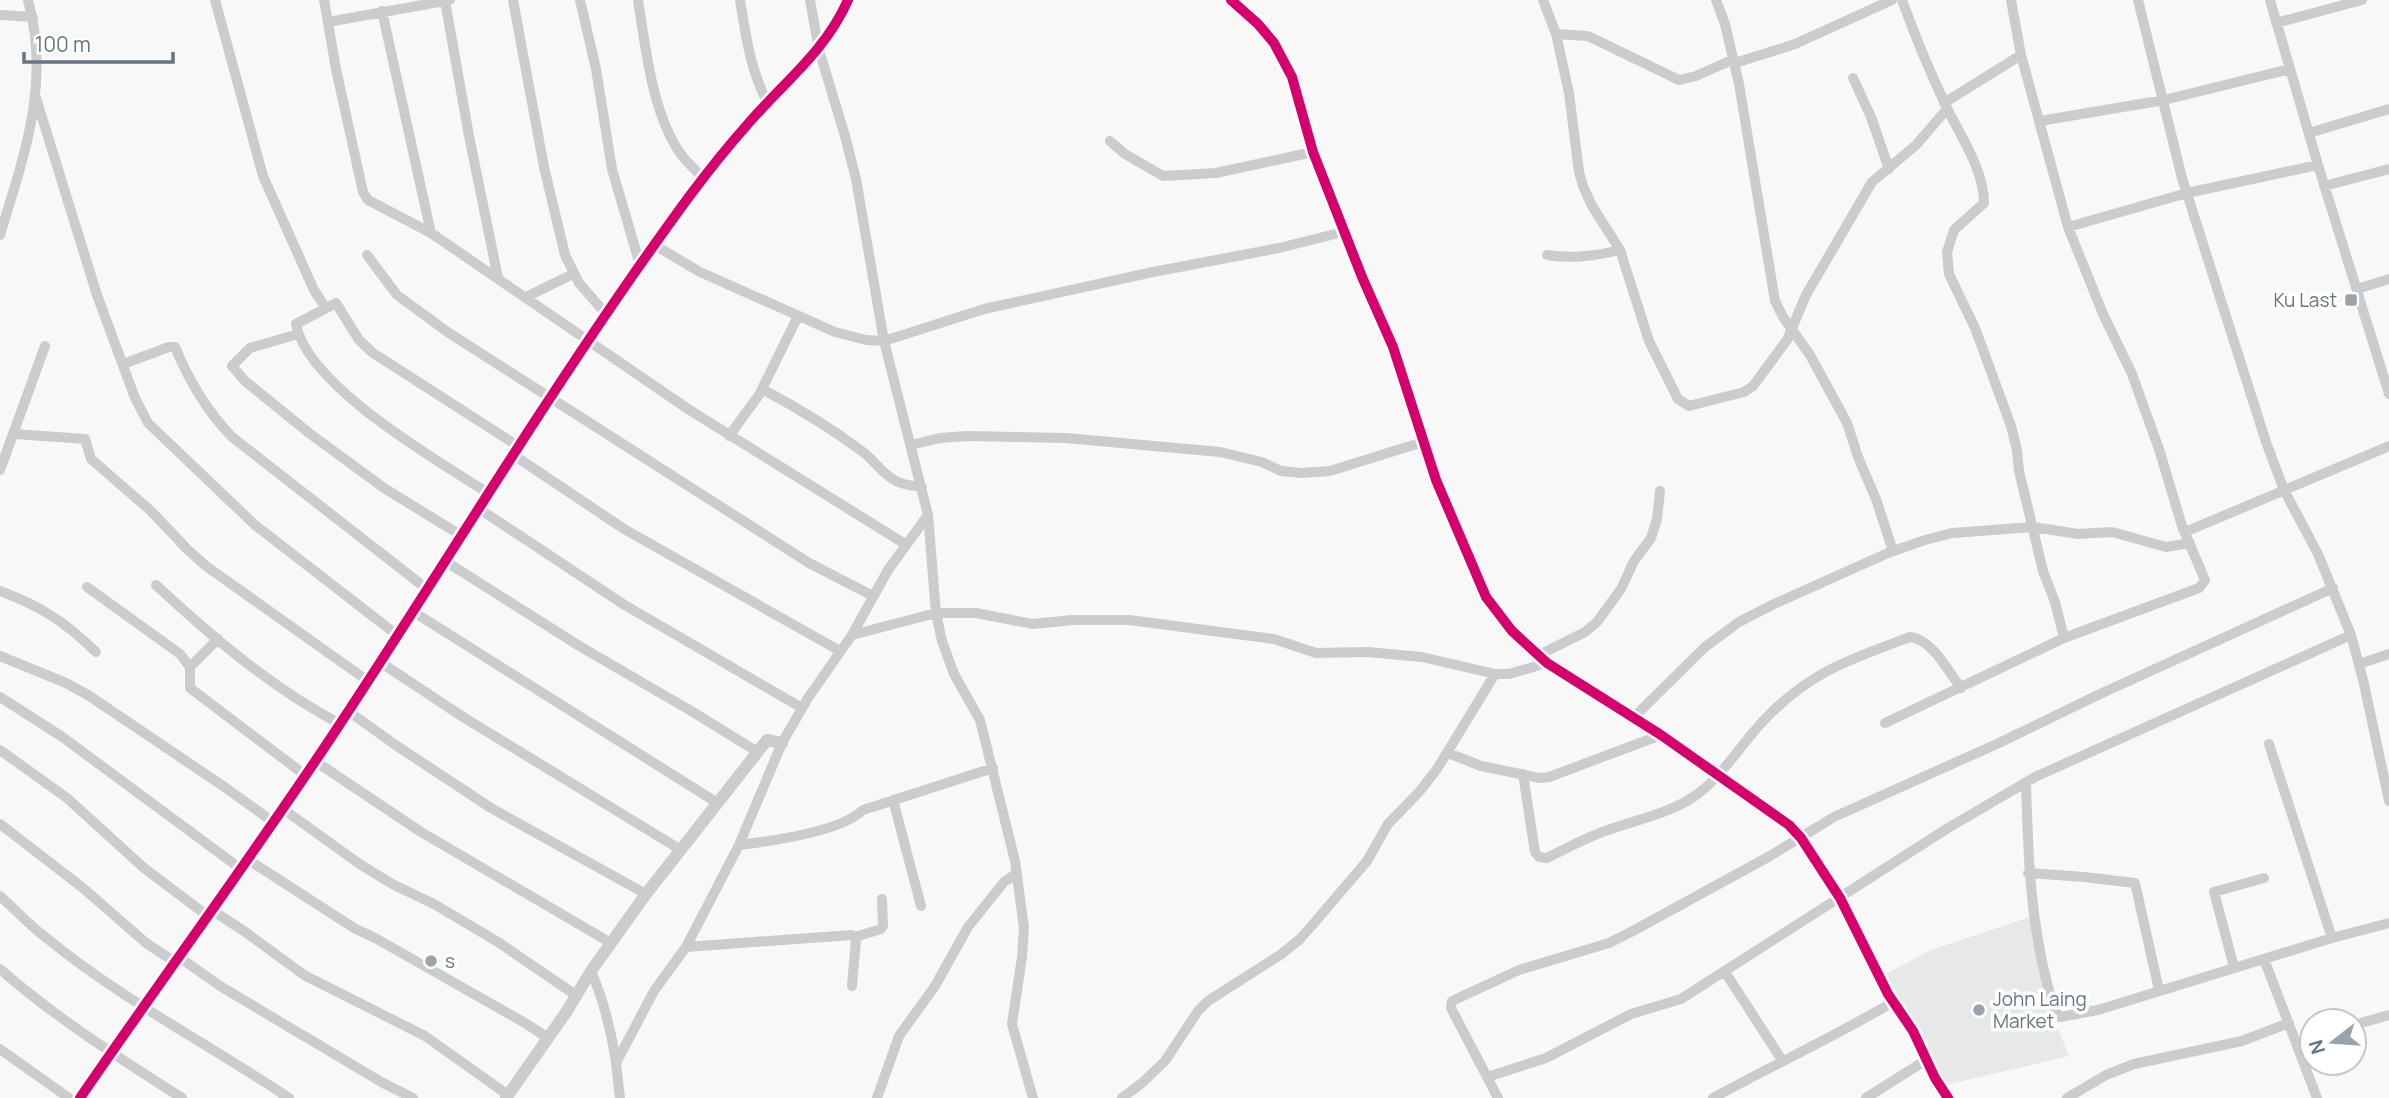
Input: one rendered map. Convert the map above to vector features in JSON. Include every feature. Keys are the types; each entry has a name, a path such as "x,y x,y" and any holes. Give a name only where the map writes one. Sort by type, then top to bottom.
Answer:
{"street":[{"path":"0,235 30,135 36,98 38,57 28,0"},
{"path":"215,0 267,189 314,290 325,307"},
{"path":"324,0 363,192 368,200 431,233 729,436 905,544"},
{"path":"328,22 443,0 498,278"},
{"path":"513,0 561,242 579,284 606,314"},
{"path":"580,0 596,69 612,169 640,265"},
{"path":"638,0 649,65 664,117 672,139 702,177"},
{"path":"740,0 751,63 767,102"},
{"path":"810,0 819,50 856,179 884,341 928,515 936,613 949,663 980,720 1017,873 1024,928 1012,1024 1033,1098"},
{"path":"80,1098 283,809 462,536 515,450 640,265 656,246 702,177 767,102 819,50 848,0"},
{"path":"1231,0 1258,24 1274,43 1292,77 1313,152 1343,232 1393,347 1423,442 1463,547 1486,597 1512,631 1543,659 1661,735 1789,825 1801,838 1840,898 1892,1002 1913,1031 1948,1098"},
{"path":"1543,0 1556,34 1569,93 1583,186 1592,206 1620,250 1649,341 1672,388 1683,404 1689,406 1749,389 1793,329 1805,295 1872,182 1916,145 1946,106 2021,55"},
{"path":"1716,0 1735,61 1775,301 1778,310 1810,355 1847,423 1893,551"},
{"path":"1556,34 1588,36 1679,80 1795,44 1892,0"},
{"path":"1902,0 1946,106 1969,150 1982,186 1984,202 1954,230 1947,252 1949,274 1975,328 2011,426 2043,571 2055,602 2064,638"},
{"path":"1885,723 2064,638 2199,588 2206,577 2185,533 2144,406 2068,227 2021,55 2011,0"},
{"path":"2138,0 2187,193 2266,442 2284,490 2318,554 2351,635 2387,777 2389,802"},
{"path":"2270,0 2324,186 2385,370 2389,394"},
{"path":"2276,23 2362,0"},
{"path":"382,11 431,233"},
{"path":"0,15 33,17"},
{"path":"2040,121 2164,100 2290,69"},
{"path":"1853,78 1871,117 1889,169"},
{"path":"36,98 97,295 141,413 158,433 254,525 397,635"},
{"path":"2309,133 2389,109"},
{"path":"1110,141 1125,154 1163,176 1216,173 1313,152"},
{"path":"2068,227 2187,193 2318,165"},
{"path":"2324,186 2389,169"},
{"path":"656,246 700,271 798,316 851,337 884,341 984,309 1279,248 1343,232"},
{"path":"1547,255 1597,256 1620,250"},
{"path":"367,255 390,288 403,301 809,563 873,596"},
{"path":"526,297 573,274"},
{"path":"2357,289 2389,279"},
{"path":"488,494 406,440 350,397 307,352 296,323 336,303 359,340 373,354 515,450 624,529 840,651"},
{"path":"729,436 762,389 798,316"},
{"path":"298,334 250,348 232,366 245,381 320,441 384,488 462,536"},
{"path":"0,470 45,346"},
{"path":"123,363 169,346 174,347 198,395 232,437 427,589"},
{"path":"762,389 826,426 866,454 898,483 922,487"},
{"path":"15,434 85,439 91,459 151,511 188,550 229,584 368,681"},
{"path":"911,445 940,438 967,436 1078,439 1220,452 1262,462 1281,471 1302,473 1330,471 1423,442"},
{"path":"2185,533 2389,446"},
{"path":"852,635 936,613 976,613 1033,624 1092,619 1129,620 1264,637 1316,653 1367,652 1422,656 1496,674 1509,674 1543,659 1597,622 1621,589 1633,561 1651,538 1657,519 1660,491"},
{"path":"478,508 623,604 802,708"},
{"path":"616,1063 654,991 686,947 738,845 782,743 802,708 852,635 905,544 928,515"},
{"path":"1634,717 1705,648 1739,622 1893,551 1952,533 2033,527 2078,534 2112,533 2166,547 2190,543"},
{"path":"445,562 756,751"},
{"path":"156,584 218,639 293,697 340,724"},
{"path":"87,587 180,654 190,667"},
{"path":"1498,1098 1451,1008 1452,1001 1520,970 1620,938 1834,817 2333,588"},
{"path":"0,591 55,616 96,652"},
{"path":"412,611 716,802"},
{"path":"1488,1077 1546,1058 1632,1014 1681,999 1948,828 2026,783 2351,635"},
{"path":"1523,774 1535,852 1539,857 1546,858 1602,832 1697,795 1766,718 1808,681 1847,660 1910,637 1920,638 1961,688"},
{"path":"218,639 190,667 188,684 192,691 305,775"},
{"path":"2359,664 2389,654"},
{"path":"0,656 66,682 88,695 273,822"},
{"path":"380,662 463,718 681,850"},
{"path":"1122,1098 1165,1060 1198,1011 1208,1001 1299,940 1367,861 1388,824 1420,791 1448,753 1496,674"},
{"path":"0,696 244,864 548,1038"},
{"path":"348,711 491,808 646,894"},
{"path":"1448,753 1481,766 1549,777 1661,735"},
{"path":"0,750 67,798 144,868 211,914 244,930 304,975 425,1037 507,1097 577,996 591,971 646,894 695,834 716,802 768,739 782,743"},
{"path":"2269,744 2332,938"},
{"path":"315,761 421,832 611,943"},
{"path":"738,845 835,826 855,817 863,810 993,768"},
{"path":"2026,783 2031,905 2045,976 2057,1015 2087,1013 2264,958 2389,923"},
{"path":"893,800 921,906"},
{"path":"283,809 351,858 394,885 434,904 498,942 577,996"},
{"path":"0,824 83,888 146,943 383,1083 414,1098"},
{"path":"877,1098 899,1036 935,986 968,928 1004,881 1017,873"},
{"path":"2028,873 2135,883 2159,990"},
{"path":"2234,967 2214,892 2264,878"},
{"path":"0,896 42,935 144,1006 289,1098"},
{"path":"686,947 817,937 855,937 881,929 882,899"},
{"path":"852,986 855,937"},
{"path":"2264,958 2316,1098"},
{"path":"0,969 48,1009 182,1098"},
{"path":"591,971 610,1025 621,1098"},
{"path":"1725,972 1782,1060"},
{"path":"1713,1098 1782,1060 1849,1028 1892,1002"},
{"path":"2368,1021 2389,1015"},
{"path":"2067,1098 2106,1075 2134,1064 2242,1041 2289,1023"},
{"path":"0,1049 69,1098"},
{"path":"1866,1098 1926,1060"}],"shaded area":[{"name":"John Laing Market","path":"2030,917 2056,1024 2069,1056 1946,1085 1927,1055 1924,1035 1893,996 1884,975 1931,950"}],"cycle path":[{"path":"80,1098 307,774 557,387 633,275 717,161 828,36 848,0"},
{"path":"1231,0 1258,24 1274,43 1292,77 1313,152 1362,277 1393,347 1436,480 1486,597 1512,631 1547,663 1661,735 1789,825 1801,838 1840,898 1888,994 1913,1031 1935,1078 1948,1098"}],"place":[{"name":"Ku Last","path":"2351,300"},
{"name":"s","path":"431,961"},
{"name":"John Laing Market","path":"1979,1010"}]}
